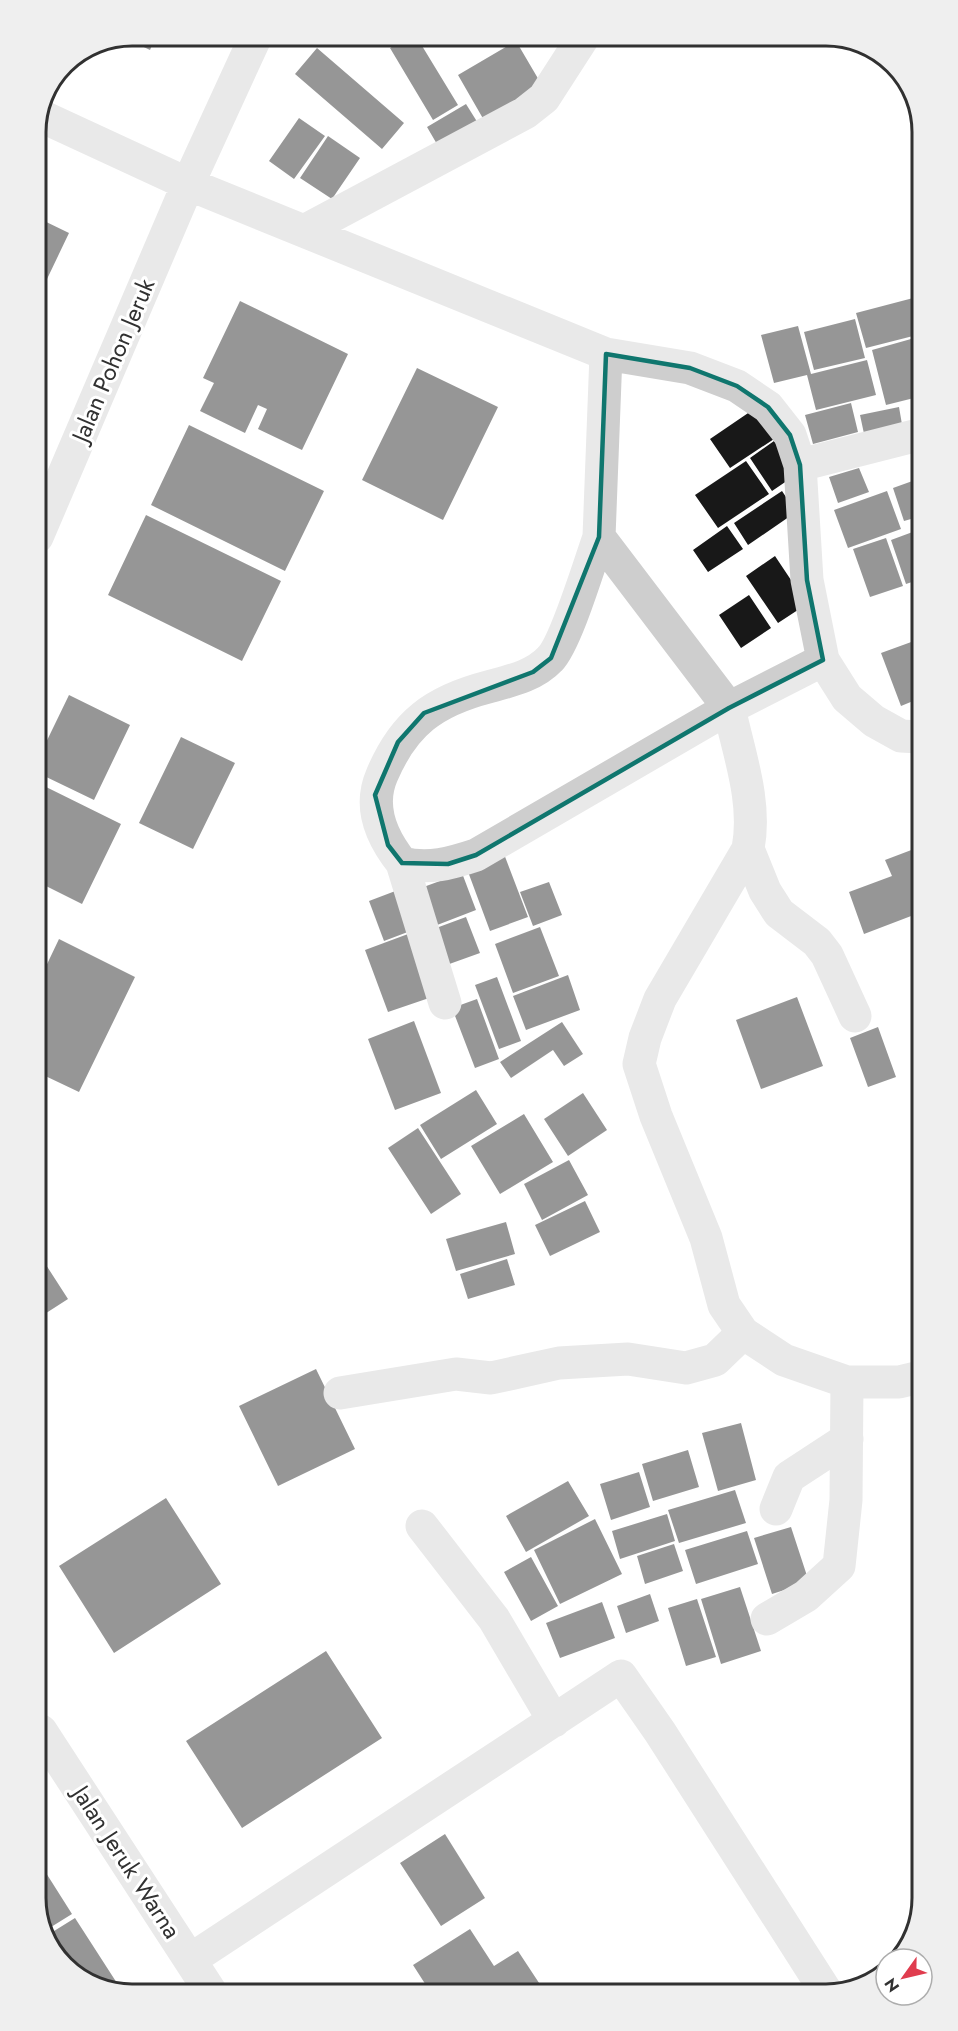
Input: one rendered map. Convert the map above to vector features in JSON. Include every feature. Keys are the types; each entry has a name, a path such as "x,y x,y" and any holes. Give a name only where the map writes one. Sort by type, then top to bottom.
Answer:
{"street":[{"name":"Jalan Pohon Jeruk","path":"47,514 188,184 251,46"},
{"path":"304,231 525,113 544,98 577,47"},
{"path":"48,119 188,184 606,354 690,368 737,386 768,407 790,435 800,465 807,580 823,660 847,698 874,721 901,736 912,737"},
{"path":"444,1003 402,863 388,845 378,819 375,795 398,742 424,713 478,689 533,672 551,658 563,637 599,537 606,354"},
{"path":"800,465 912,437"},
{"path":"599,537 729,708 749,795 751,833 748,849 660,999 645,1038 639,1064 656,1116 706,1238 724,1305 743,1333 784,1360 847,1382 899,1382 912,1379"},
{"path":"402,863 417,867 437,865 476,855 729,708 823,660"},
{"path":"748,849 765,891 779,913 818,942 827,955 855,1016"},
{"path":"340,1393 456,1374 491,1378 559,1363 628,1359 686,1368 715,1360 743,1333"},
{"path":"767,1619 806,1596 839,1566 846,1500 847,1382"},
{"path":"776,1509 789,1477 847,1439"},
{"path":"422,1526 494,1619 554,1721"},
{"path":"190,1960 621,1676 660,1732 821,1984"},
{"name":"Jalan Jeruk Warna","path":"46,1739 206,1984"}],"highlighted area":[{"path":"606,354 690,368 737,386 768,407 790,435 800,465 807,580 823,660 729,708 476,855 448,864 402,863 388,845 375,795 398,742 424,713 533,672 551,658 599,537"}],"building":[{"path":"422,46 458,105 433,120 390,48"},
{"path":"507,47 519,47 543,87 485,122 458,75"},
{"path":"317,48 404,123 382,149 295,74"},
{"path":"466,104 481,128 441,151 427,127"},
{"path":"299,118 325,136 294,179 269,161"},
{"path":"328,136 360,158 332,199 300,178"},
{"path":"47,222 69,233 47,279"},
{"path":"912,298 912,336 866,348 856,313"},
{"path":"240,301 348,354 302,450 258,429 267,409 258,405 245,433 200,411 214,383 203,378"},
{"path":"855,319 865,358 814,370 804,332"},
{"path":"798,326 811,374 867,360 876,395 816,410 807,375 774,383 761,335"},
{"path":"911,339 912,398 886,405 872,350"},
{"path":"417,368 498,407 443,520 362,480"},
{"path":"851,403 858,432 813,444 805,415"},
{"path":"757,407 777,437 730,468 710,439"},
{"path":"899,407 904,436 866,443 860,415"},
{"path":"189,425 324,491 285,571 151,505"},
{"path":"774,441 797,474 772,491 750,458"},
{"path":"746,461 769,494 718,528 695,495"},
{"path":"859,468 869,492 838,503 829,477"},
{"path":"912,481 912,519 904,521 893,488"},
{"path":"782,491 796,512 748,545 734,523"},
{"path":"887,491 901,529 848,548 834,510"},
{"path":"146,515 281,581 242,661 108,595"},
{"path":"727,526 743,549 708,572 693,550"},
{"path":"912,532 912,582 906,584 891,540"},
{"path":"886,538 903,586 870,597 853,549"},
{"path":"775,556 807,604 778,623 746,576"},
{"path":"749,595 771,628 741,648 719,615"},
{"path":"912,642 912,701 901,706 881,653"},
{"path":"69,695 130,725 94,800 47,777 47,741"},
{"path":"181,737 235,763 193,849 139,823"},
{"path":"47,787 121,824 82,904 47,886"},
{"path":"912,850 912,916 864,934 849,892 892,876 885,860"},
{"path":"504,854 528,917 490,931 467,869"},
{"path":"462,873 476,910 432,927 418,889"},
{"path":"549,882 562,915 533,926 520,892"},
{"path":"398,890 413,930 384,941 369,901"},
{"path":"466,917 480,953 441,967 428,931"},
{"path":"540,927 559,976 513,993 495,944"},
{"path":"408,934 432,997 388,1012 365,950"},
{"path":"59,939 135,977 79,1092 46,1077 47,965"},
{"path":"568,975 580,1010 526,1030 513,996"},
{"path":"497,977 521,1041 499,1049 475,985"},
{"path":"797,997 823,1066 761,1089 736,1020"},
{"path":"477,999 499,1059 475,1068 452,1008"},
{"path":"414,1021 441,1093 395,1110 368,1039"},
{"path":"562,1022 583,1054 564,1066 553,1050 511,1078 500,1062"},
{"path":"878,1027 896,1077 868,1087 850,1038"},
{"path":"476,1090 497,1124 441,1159 420,1125"},
{"path":"583,1093 607,1130 568,1156 544,1119"},
{"path":"524,1114 553,1162 500,1194 471,1146"},
{"path":"418,1128 461,1194 431,1214 388,1148"},
{"path":"569,1160 588,1195 542,1220 524,1184"},
{"path":"585,1201 600,1232 550,1256 535,1225"},
{"path":"506,1222 515,1254 456,1271 446,1239"},
{"path":"507,1259 515,1285 468,1299 460,1274"},
{"path":"46,1265 68,1299 46,1313"},
{"path":"316,1369 355,1449 278,1486 239,1406"},
{"path":"741,1423 756,1480 718,1491 702,1433"},
{"path":"688,1450 699,1487 653,1501 642,1464"},
{"path":"639,1472 650,1507 611,1520 600,1484"},
{"path":"568,1481 589,1516 526,1552 506,1516"},
{"path":"735,1490 746,1523 679,1543 668,1510"},
{"path":"166,1498 221,1584 114,1653 59,1566"},
{"path":"667,1514 675,1541 620,1559 612,1531"},
{"path":"595,1519 622,1574 560,1604 534,1550"},
{"path":"791,1527 809,1582 772,1594 754,1538"},
{"path":"747,1531 758,1564 696,1584 685,1550"},
{"path":"674,1544 683,1571 645,1584 637,1556"},
{"path":"531,1557 558,1606 531,1621 504,1572"},
{"path":"740,1587 761,1651 721,1664 701,1599"},
{"path":"650,1594 659,1621 626,1633 617,1606"},
{"path":"697,1599 716,1657 686,1666 668,1608"},
{"path":"602,1602 615,1638 560,1658 546,1623"},
{"path":"326,1651 382,1738 242,1828 186,1741"},
{"path":"445,1834 485,1898 441,1926 400,1863"},
{"path":"46,1873 72,1914 51,1927 46,1898"},
{"path":"75,1918 117,1983 105,1980 80,1967 61,1946 53,1932"},
{"path":"470,1929 494,1966 518,1951 540,1984 425,1984 413,1965"}]}
